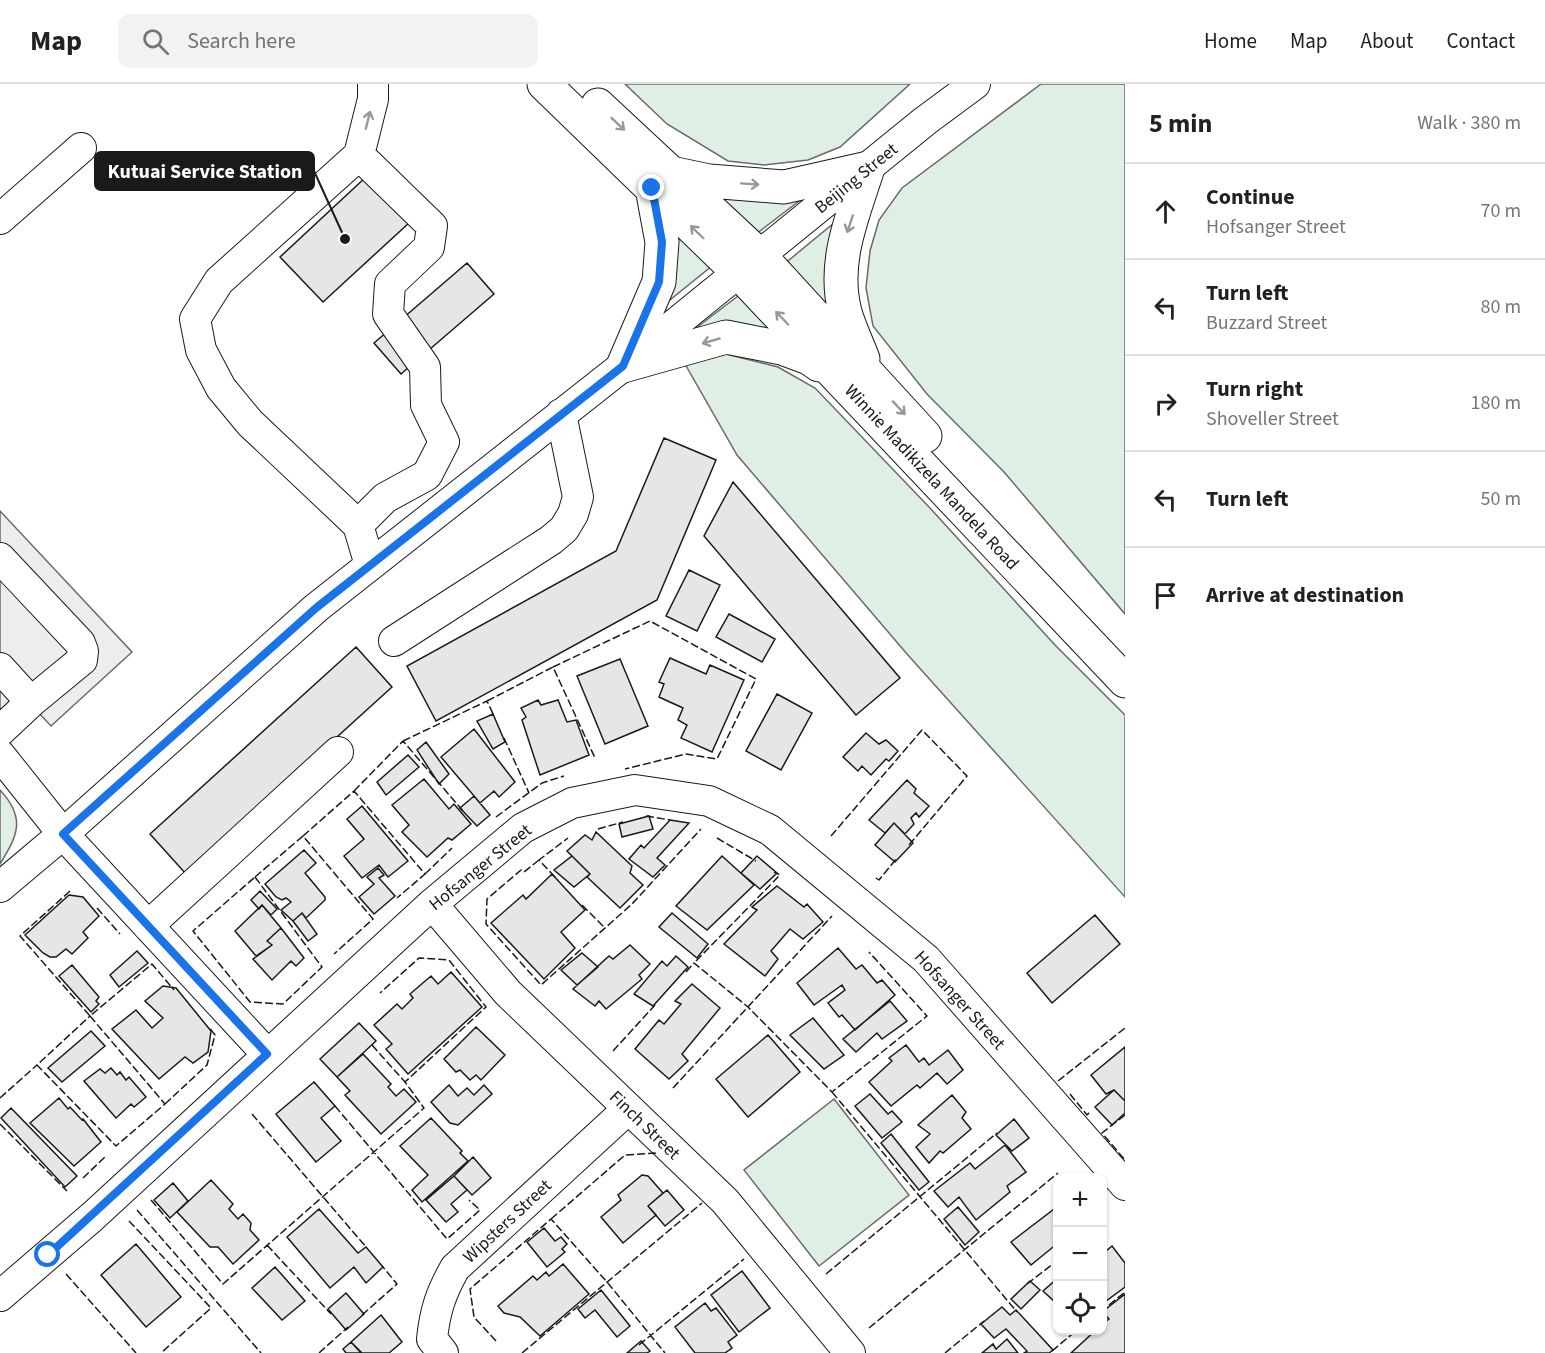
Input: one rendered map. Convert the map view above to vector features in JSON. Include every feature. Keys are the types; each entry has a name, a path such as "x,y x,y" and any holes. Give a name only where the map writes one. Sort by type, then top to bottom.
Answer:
{"main road":[{"path":"544,84 662,181 709,181 784,186 868,168 845,242 840,276 857,379"},
{"path":"576,84 662,181 662,242 659,282 623,366"},
{"name":"Winnie Madikizela Mandela Road","path":"662,181 749,264 857,379 1125,653"},
{"path":"623,366 726,337 758,342 800,354 857,379"},
{"name":"Winnie Madikizela Mandela Road","path":"857,379 1125,681"}],"street":[{"path":"370,565 358,525 249,423 221,388 201,350 195,319 219,281 359,155 373,99 373,84"},
{"name":"Beijing Street","path":"0,888 316,608 623,366 925,121 975,84"},
{"path":"0,219 81,148"},
{"path":"358,525 385,498 427,475 444,442 426,405 426,368 387,314 390,284 429,247 432,226 359,155"},
{"path":"394,641 551,540 564,529 573,514 578,497 561,414"},
{"path":"0,558 80,643 83,651 82,660 0,731"},
{"path":"0,668 31,702"},
{"path":"148,926 338,752"},
{"path":"0,755 63,834 267,1054"},
{"name":"Hofsanger Street","path":"0,1296 92,1217 432,904 523,828 572,803 635,790 710,801 770,830 926,959 1125,1185"},
{"name":"Finch Street","path":"432,904 508,993 725,1201 849,1353"},
{"name":"Wipsters Street","path":"430,1348 435,1311 456,1268 628,1109"}],"green space":[{"path":"625,84 910,84 840,147 808,160 764,165 728,161 667,124"},
{"path":"1041,84 1125,84 1125,614 1004,472 927,394 873,326 866,288 870,251 879,220 902,188"},
{"path":"702,184 803,198 756,234"},
{"path":"840,218 831,315 783,265"},
{"path":"672,226 718,261 655,312"},
{"path":"746,290 778,330 737,325 696,328"},
{"path":"726,354 778,367 815,388 929,507 1055,645 1125,715 1125,897 907,654 737,455 685,364"},
{"path":"0,790 14,809 16,827 15,835 0,864"},
{"path":"834,1099 909,1195 819,1266 744,1170"}],"shaded area":[{"path":"0,511 132,652 51,726 37,711 0,714"}],"building":[{"path":"367,176 410,222 323,302 280,257"},
{"path":"467,263 494,294 401,374 374,343"},
{"path":"664,438 716,460 657,600 436,721 407,666 616,551"},
{"path":"733,482 900,678 856,715 704,536"},
{"path":"689,570 720,585 697,631 666,616"},
{"path":"729,614 775,639 762,662 716,637"},
{"path":"356,647 392,687 186,874 150,834"},
{"path":"670,658 706,674 710,665 744,680 712,752 681,738 687,725 678,720 683,708 659,697 664,684 659,682"},
{"path":"620,659 648,726 605,744 577,676"},
{"path":"777,694 812,713 781,770 746,751"},
{"path":"538,700 541,705 558,700 567,722 576,720 589,755 540,775 522,720 526,717 521,708"},
{"path":"493,714 505,742 493,749 477,721"},
{"path":"474,729 515,782 499,797 494,791 480,803 441,757"},
{"path":"866,733 879,744 886,740 898,751 889,761 886,759 871,775 862,766 858,771 843,757"},
{"path":"426,742 449,774 439,784 417,750"},
{"path":"408,755 419,767 386,795 377,782"},
{"path":"424,779 449,809 454,804 471,824 452,840 448,838 427,857 402,832 409,825 392,805"},
{"path":"907,780 916,789 914,793 929,806 919,817 916,813 911,818 914,824 905,834 894,823 885,833 869,820"},
{"path":"474,796 490,815 477,826 460,808"},
{"path":"362,806 408,861 388,877 379,865 362,878 344,856 364,839 347,819"},
{"path":"649,816 653,829 622,837 619,824"},
{"path":"670,820 689,823 657,858 665,865 653,877 629,859 641,845 644,848"},
{"path":"894,823 913,843 895,862 875,845"},
{"path":"596,832 632,866 630,873 643,885 620,908 587,877 590,874 567,851 585,835 592,840"},
{"path":"304,850 316,863 305,873 325,900 306,918 302,913 293,921 281,910 291,902 286,898 282,900 276,897 265,884"},
{"path":"572,856 590,874 574,887 554,870"},
{"path":"722,856 754,885 707,930 676,906"},
{"path":"757,856 777,873 760,889 741,873"},
{"path":"378,868 384,875 379,878 395,896 374,914 359,897 374,884 367,877"},
{"path":"552,874 585,910 561,932 575,948 544,979 491,923 523,895 526,899"},
{"path":"777,886 804,907 807,904 823,922 803,939 790,929 771,951 778,959 765,976 724,944 757,910 752,907"},
{"path":"260,891 277,909 271,915 262,905 259,909 251,900"},
{"path":"69,895 83,897 99,916 83,932 88,938 72,954 66,949 56,957 50,957 25,935"},
{"path":"262,905 281,928 267,941 272,945 256,956 235,931"},
{"path":"302,913 317,934 308,941 293,921"},
{"path":"672,913 708,944 697,958 659,927"},
{"path":"1095,915 1120,944 1052,1003 1027,973"},
{"path":"281,928 304,958 296,966 291,961 272,980 253,959 272,945 267,941"},
{"path":"630,945 650,964 639,975 642,979 606,1009 599,1001 595,1006 573,989 609,956 613,959"},
{"path":"838,948 856,969 862,965 877,983 882,980 895,995 855,1030 842,1015 839,1017 828,1003 845,990 842,985 814,1005 797,983"},
{"path":"137,951 148,963 119,987 110,975"},
{"path":"582,953 598,967 577,985 561,970"},
{"path":"676,956 688,967 653,1006 634,994 662,961 667,966"},
{"path":"72,965 99,997 96,1001 99,1004 91,1012 59,976"},
{"path":"451,972 482,1007 408,1074 386,1049 392,1044 374,1025 397,1004 402,1009 413,998 410,994 431,976 438,984"},
{"path":"692,984 720,1008 682,1054 688,1061 669,1079 635,1049 659,1020 664,1024 681,1004 675,1001"},
{"path":"163,986 176,988 211,1031 208,1052 193,1063 185,1057 159,1079 112,1029 136,1010 152,1028 163,1018 145,1001"},
{"path":"890,1001 907,1021 882,1039 877,1033 856,1052 843,1039"},
{"path":"813,1018 844,1055 824,1069 790,1035"},
{"path":"359,1023 376,1041 337,1077 320,1059"},
{"path":"476,1027 505,1055 481,1080 476,1075 470,1080 460,1070 456,1072 444,1059"},
{"path":"91,1031 105,1046 62,1082 48,1068"},
{"path":"768,1035 800,1072 748,1117 716,1079"},
{"path":"906,1045 919,1062 924,1058 929,1065 948,1050 963,1070 947,1084 937,1073 920,1088 917,1085 891,1106 869,1082 892,1061 889,1058"},
{"path":"1125,1047 1125,1101 1114,1090 1106,1094 1091,1075"},
{"path":"363,1054 391,1084 388,1087 396,1096 404,1089 416,1102 381,1134 345,1095 350,1091 337,1077"},
{"path":"111,1068 117,1075 120,1072 126,1080 129,1077 146,1097 134,1107 131,1104 116,1118 84,1081 100,1069 105,1073"},
{"path":"314,1082 335,1106 321,1118 341,1141 316,1162 276,1114"},
{"path":"449,1085 458,1096 467,1088 474,1095 484,1085 492,1094 458,1125 450,1123 431,1102"},
{"path":"1114,1090 1125,1101 1125,1113 1112,1125 1095,1107"},
{"path":"870,1094 888,1114 892,1111 902,1122 882,1138 855,1106"},
{"path":"952,1095 966,1112 962,1118 971,1129 943,1153 940,1151 929,1163 916,1147 930,1134 918,1125"},
{"path":"59,1098 68,1109 70,1107 83,1119 101,1142 74,1166 30,1123"},
{"path":"11,1108 77,1176 65,1187 1,1118"},
{"path":"431,1118 462,1151 460,1153 468,1161 422,1202 412,1190 428,1175 400,1146"},
{"path":"1014,1119 1029,1138 1012,1151 996,1135"},
{"path":"891,1134 929,1182 919,1190 881,1143"},
{"path":"1005,1145 1026,1172 1007,1186 1010,1192 976,1220 959,1197 948,1207 934,1191 970,1163 975,1169"},
{"path":"473,1157 491,1178 472,1195 454,1176"},
{"path":"642,1175 648,1176 663,1193 648,1206 656,1215 623,1243 601,1217 621,1200 618,1195"},
{"path":"454,1176 467,1190 451,1204 458,1212 446,1222 426,1200"},
{"path":"211,1180 233,1204 229,1209 238,1219 243,1214 251,1223 250,1230 259,1240 233,1264 218,1247 210,1247 177,1212"},
{"path":"173,1183 188,1201 170,1218 154,1200"},
{"path":"667,1190 684,1210 665,1226 648,1206"},
{"path":"958,1207 979,1232 965,1245 944,1219"},
{"path":"319,1209 358,1253 366,1247 383,1267 366,1283 354,1267 330,1288 287,1237"},
{"path":"1053,1210 1053,1247 1031,1265 1011,1242"},
{"path":"544,1228 555,1241 561,1237 567,1244 562,1249 565,1252 547,1267 527,1242"},
{"path":"136,1244 181,1297 146,1327 101,1275"},
{"path":"1112,1246 1125,1263 1125,1287 1107,1300 1107,1281 1107,1250"},
{"path":"563,1264 589,1294 540,1336 520,1317 504,1313 498,1306 533,1276 537,1280 546,1272 549,1276"},
{"path":"275,1267 305,1301 282,1320 252,1288"},
{"path":"742,1271 770,1308 739,1332 711,1295"},
{"path":"1030,1281 1040,1290 1021,1309 1011,1299"},
{"path":"1053,1282 1053,1300 1043,1291"},
{"path":"601,1290 630,1326 617,1337 595,1310 585,1318 578,1309"},
{"path":"346,1293 364,1314 346,1330 328,1309"},
{"path":"1125,1294 1125,1353 1071,1353 1091,1335 1107,1335 1107,1320 1109,1319 1107,1308"},
{"path":"705,1303 711,1311 716,1308 737,1335 728,1342 732,1348 725,1353 695,1353 675,1327"},
{"path":"1002,1307 1010,1315 1016,1310 1053,1350 1049,1353 1024,1353 1027,1351 1006,1329 994,1338 981,1324"},
{"path":"381,1315 402,1342 389,1353 362,1353 351,1342"},
{"path":"1007,1339 1018,1353 982,1353 993,1344 996,1349"},
{"path":"641,1341 650,1351 627,1353"},
{"path":"351,1342 361,1353 346,1353 343,1349"}],"fence":[{"path":"553,667 650,621 756,679 717,759 686,754 625,769"},
{"path":"487,701 553,667 595,758"},
{"path":"403,741 487,701 494,716"},
{"path":"831,836 922,730 967,776 909,845"},
{"path":"504,738 529,793"},
{"path":"354,791 403,741 463,811"},
{"path":"496,817 542,783 564,776"},
{"path":"303,836 354,791 425,874 397,898"},
{"path":"646,816 670,820"},
{"path":"598,829 623,822"},
{"path":"539,860 524,872 521,870 487,899 486,924 541,985 632,904 701,829"},
{"path":"255,877 303,836 373,919 334,954"},
{"path":"555,877 539,860 568,838"},
{"path":"717,838 756,861"},
{"path":"425,874 452,848"},
{"path":"876,878 879,880 897,858"},
{"path":"696,961 780,875 774,872"},
{"path":"255,877 322,967 283,1004 250,1002 193,931 255,877"},
{"path":"70,891 20,936 90,1016 152,964 174,990"},
{"path":"582,905 605,928"},
{"path":"97,908 120,934"},
{"path":"673,1088 832,916"},
{"path":"686,972 694,963 748,1007 832,1092 927,1016 869,952"},
{"path":"151,1200 223,1284 424,1108 405,1082 486,1007 449,960 419,958 380,993"},
{"path":"613,1051 655,1005"},
{"path":"90,1016 165,1104 116,1146 37,1065 90,1016"},
{"path":"165,1104 207,1065 215,1035 209,1027"},
{"path":"1058,1081 1125,1028"},
{"path":"372,1045 405,1082"},
{"path":"0,1098 37,1065"},
{"path":"832,1092 1017,1312"},
{"path":"1070,1094 1087,1115 1091,1111"},
{"path":"335,1106 447,1239 480,1210 469,1200"},
{"path":"252,1114 366,1247"},
{"path":"1125,1115 1102,1133 1125,1160"},
{"path":"0,1124 67,1191"},
{"path":"826,1274 997,1133"},
{"path":"551,1219 625,1155 655,1153 658,1156"},
{"path":"83,1178 106,1156"},
{"path":"869,1328 1053,1177"},
{"path":"522,1353 702,1203"},
{"path":"137,1210 261,1353"},
{"path":"496,1341 474,1317 470,1289 551,1219 607,1282 665,1353"},
{"path":"129,1221 211,1308 161,1353"},
{"path":"267,1245 331,1314"},
{"path":"639,1345 744,1259"},
{"path":"1027,1284 1053,1264"},
{"path":"362,1315 397,1284 383,1267"},
{"path":"66,1274 136,1353"},
{"path":"1109,1305 1125,1292"},
{"path":"945,1353 984,1321"},
{"path":"319,1353 348,1327"},
{"path":"1052,1351 1071,1335"}],"place":[{"name":"Kutuai Service Station","path":"345,239"}],"route":[{"path":"48,1255 267,1054 63,834 316,608 623,366 659,282 662,242 652,188"}]}
